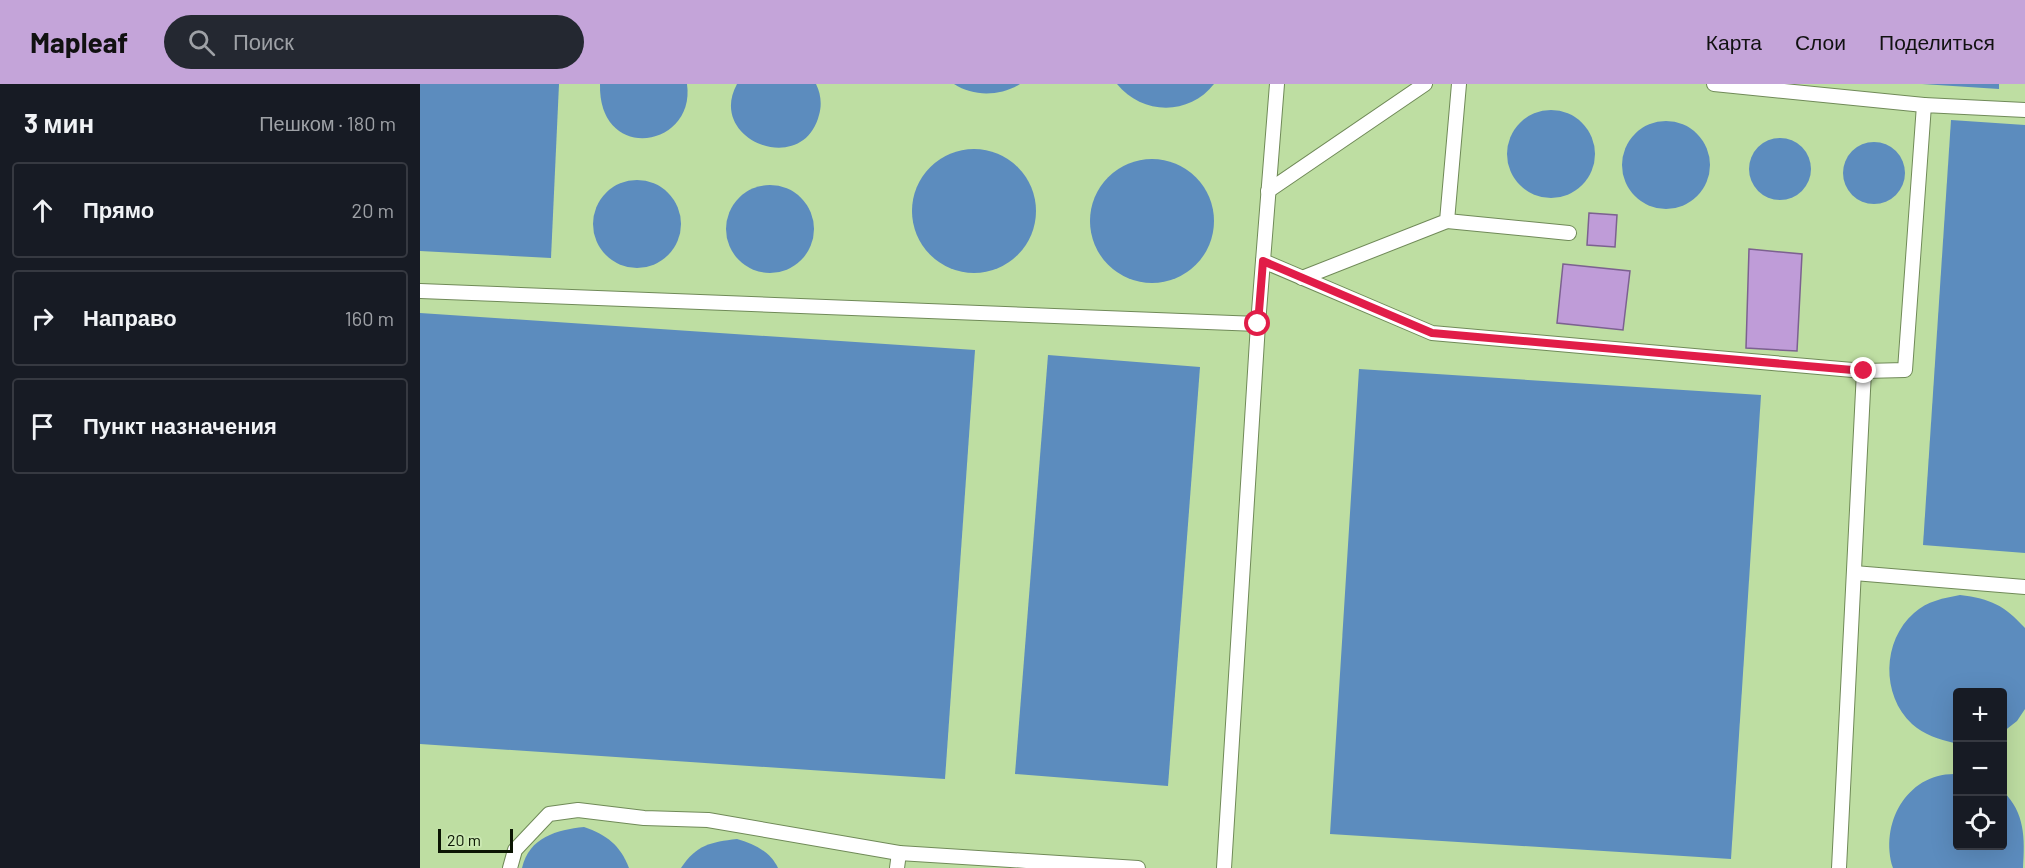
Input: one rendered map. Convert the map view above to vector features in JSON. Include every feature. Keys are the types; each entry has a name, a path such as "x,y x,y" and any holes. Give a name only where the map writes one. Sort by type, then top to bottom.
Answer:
{"lane":[{"path":"1224,868 1258,324 1277,84"},
{"path":"1269,191 1425,84"},
{"path":"1446,221 1459,84"},
{"path":"1714,84 1924,105 2025,110"},
{"path":"1263,261 1432,333 1864,371 1905,370 1924,105"},
{"path":"1302,278 1446,221 1569,233"},
{"path":"420,291 1258,324"},
{"path":"1839,868 1864,371"},
{"path":"1854,573 2025,587"},
{"path":"510,868 515,850 549,814 578,810 644,819 719,821 899,853 1003,864 1138,868"},
{"path":"897,868 899,853"}],"shaded area":[{"path":"420,84 2025,84 2025,868 420,868"}],"water":[{"path":"420,84 559,84 551,258 420,251"},
{"path":"600,84 687,84 686,106 677,122 663,133 646,138 629,136 614,127 604,110"},
{"path":"737,84 816,84 820,96 820,107 819,115 810,134 795,145 778,148 760,144 745,135 734,121 731,104"},
{"path":"954,84 1020,84 996,93 978,93"},
{"path":"1117,84 1214,84 1192,102 1166,108 1139,102"},
{"path":"1922,84 1999,84 1999,89"},
{"path":"1551,110 1568,113 1582,123 1592,137 1595,154 1592,171 1582,185 1568,195 1551,198 1534,195 1520,185 1510,171 1507,154 1510,137 1520,123 1534,113"},
{"path":"1951,120 2025,125 2025,553 1923,545"},
{"path":"1666,121 1683,125 1697,134 1706,148 1710,165 1706,182 1697,196 1683,205 1666,209 1649,205 1635,196 1626,182 1622,165 1626,148 1635,134 1649,125"},
{"path":"1780,138 1792,140 1802,147 1809,157 1811,169 1809,181 1802,191 1792,198 1780,200 1768,198 1758,191 1751,181 1749,169 1751,157 1758,147 1768,140"},
{"path":"1868,142 1880,142 1896,151 1903,161 1905,173 1903,185 1896,195 1880,204 1868,204 1857,199 1848,190 1843,179 1843,167 1848,156 1857,147"},
{"path":"974,149 998,154 1009,159 1018,167 1026,176 1031,187 1036,211 1031,235 1026,246 1018,255 1009,263 998,268 974,273 950,268 939,263 930,255 922,246 917,235 912,211 917,187 922,176 930,167 939,159 950,154"},
{"path":"1152,159 1176,164 1196,177 1209,197 1214,221 1209,245 1196,265 1176,278 1152,283 1128,278 1108,265 1095,245 1090,221 1095,197 1108,177 1128,164"},
{"path":"637,180 662,187 674,199 681,224 674,249 662,261 637,268 612,261 600,249 593,224 600,199 612,187"},
{"path":"770,185 795,192 807,204 814,229 807,254 795,266 770,273 745,266 733,254 726,229 733,204 745,192"},
{"path":"420,313 975,350 945,779 420,744"},
{"path":"1048,355 1200,367 1168,786 1015,774"},
{"path":"1359,369 1761,395 1731,859 1330,834"},
{"path":"1960,595 1989,601 2010,614 2025,628 2025,709 2017,721 2007,729 2007,688 1953,688 1953,743 1917,728 1902,712 1895,698 1889,668 1896,638 1903,625 1914,613 1942,599"},
{"path":"1953,774 1953,850 2007,850 2007,796 2016,808 2022,826 2023,868 1893,868 1890,834 1901,804 1911,791 1939,776"},
{"path":"584,827 612,842 629,868 522,868 526,857 538,842 554,833"},
{"path":"737,839 761,849 771,857 778,868 681,868 692,854 705,846"}],"building":[{"path":"1589,213 1617,215 1615,247 1587,245"},
{"path":"1749,249 1802,254 1797,351 1746,348"},
{"path":"1563,264 1630,271 1623,330 1557,323"}],"route":[{"path":"1258,324 1263,261 1432,333 1864,371"}]}
